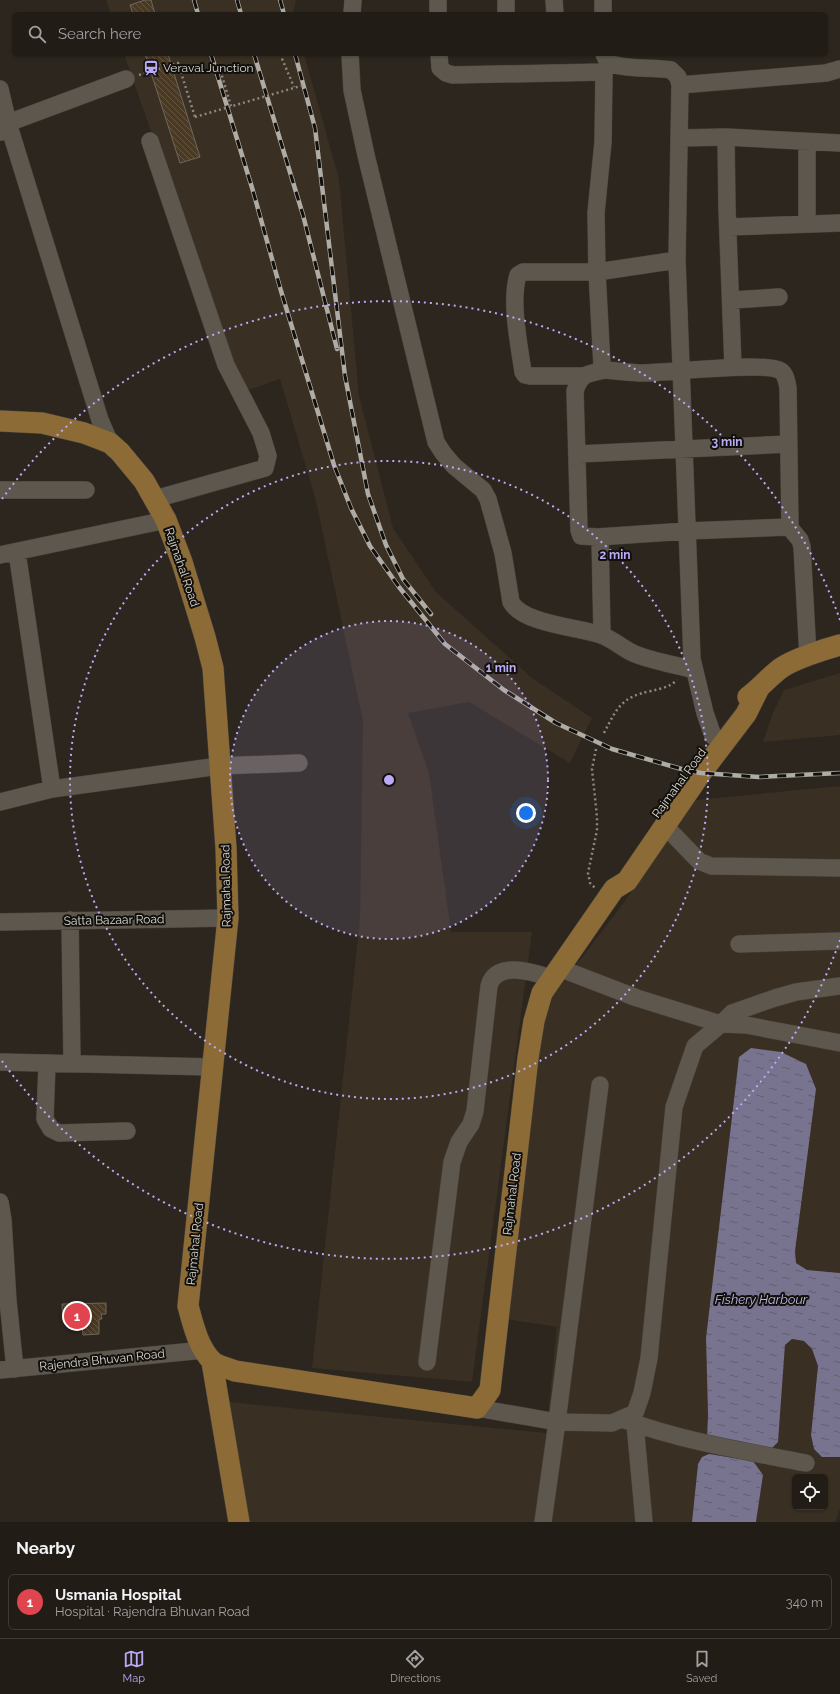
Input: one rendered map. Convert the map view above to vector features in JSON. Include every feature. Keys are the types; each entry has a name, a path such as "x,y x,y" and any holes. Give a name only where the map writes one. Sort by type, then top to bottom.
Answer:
{"main road":[{"name":"Rajmahal Road","path":"0,421 42,424 84,433 110,443 133,467 155,499 166,520 182,562 213,668 226,848 228,918 188,1306 194,1327 208,1356 239,1522"},
{"name":"Rajmahal Road","path":"477,1408 490,1390 528,1058 534,1022 542,992 605,901 616,874 685,770 736,705 782,668 808,656 840,645"},
{"name":"Rajmahal Road","path":"605,901 627,881 746,714 759,688"},
{"path":"208,1356 235,1371 477,1408"}],"street":[{"path":"352,12 353,0"},
{"path":"438,0 438,12"},
{"path":"506,0 506,12"},
{"path":"554,0 555,12"},
{"path":"603,0 603,12"},
{"path":"350,56 352,90 366,155 436,442 454,466 483,490 488,498 503,554 512,602 515,609 526,615 560,626 602,635 635,655 691,669"},
{"path":"439,56 440,68 446,73 453,75 605,63 623,67 671,70 678,77 680,85 680,138 677,260 692,659 691,669 713,736"},
{"path":"605,63 603,142 596,213 597,272 602,366 605,370"},
{"path":"680,85 826,73 840,69"},
{"path":"4,128 126,79"},
{"path":"0,89 4,128 100,420 110,443"},
{"path":"680,138 726,137 840,143"},
{"path":"726,137 733,367"},
{"path":"150,141 226,365 261,434 268,456 265,468 155,499"},
{"path":"807,142 807,223"},
{"path":"728,227 840,223"},
{"path":"677,260 597,272 523,272 518,275 516,283 516,311 523,372 525,375 530,376 582,376 584,374 605,370 644,373 681,372 733,367 769,368 780,371 784,375 788,388 790,526 791,531 800,540 802,547 808,656"},
{"path":"732,300 779,297"},
{"path":"582,376 575,391 579,530 581,536 600,537 790,526"},
{"path":"578,454 788,444"},
{"path":"0,490 86,490"},
{"path":"0,555 166,520"},
{"path":"600,537 602,635"},
{"path":"17,552 52,790"},
{"path":"0,802 52,790 219,766 299,763"},
{"path":"665,826 699,861 710,866 840,868"},
{"name":"Satta Bazaar Road","path":"0,922 228,918"},
{"path":"70,920 72,1064"},
{"path":"739,944 840,941"},
{"path":"427,1362 451,1168 459,1142 472,1124 475,1111 489,986 491,978 496,974 506,971 523,970 555,973 721,1024 746,1025 840,1043"},
{"path":"628,1421 635,1413 642,1393 649,1358 674,1107 695,1046 732,1014 796,992 840,986"},
{"path":"0,1062 213,1068"},
{"path":"47,1063 44,1119 51,1129 59,1133 127,1131"},
{"path":"543,1522 600,1085"},
{"path":"0,1202 3,1220 8,1301 8,1369"},
{"name":"Rajendra Bhuvan Road","path":"8,1369 208,1356"},
{"path":"477,1408 557,1422 612,1423 628,1421 656,1432 710,1445 806,1463"},
{"path":"628,1421 644,1522"}],"path":[{"path":"281,56 294,87"},
{"path":"126,79 178,63 196,117 304,84"},
{"path":"219,66 231,106"},
{"path":"604,733 615,710 628,697 673,684 691,669"},
{"path":"596,749 592,769 597,830 588,873 590,883 605,901"}],"shaded area":[{"path":"106,0 296,0 293,12 110,12"},
{"path":"125,56 305,56 339,179 359,396 393,528 436,592 532,678 592,718 570,763 469,702 408,713 429,773 451,932 532,932 472,1382 312,1368 360,918 363,721 316,501 280,379 242,392"},
{"path":"840,673 840,735 763,742 773,713 784,690"},
{"path":"840,786 840,1273 807,1270 796,1263 795,1251 739,1058 706,1338 708,1415 707,1437 778,1442 785,1345 792,1339 804,1341 812,1349 818,1366 811,1435 814,1449 822,1457 840,1457 840,1509 835,1522 756,1522 763,1475 698,1464 692,1522 246,1522 229,1402 546,1433 557,1327 507,1319 540,1039 553,995 622,905 696,800"}],"water":[{"name":"Fishery Harbour","path":"751,1048 781,1052 806,1064 816,1089 795,1251 796,1263 807,1270 840,1273 840,1457 822,1457 814,1449 811,1435 818,1366 812,1349 804,1341 792,1339 785,1345 778,1442 770,1450 707,1437 708,1415 706,1338 739,1057"},
{"path":"709,1454 753,1461 763,1475 756,1522 692,1522 698,1464 702,1457"}],"building":[{"path":"145,0 151,0 154,12 132,12 130,5"},
{"path":"146,56 169,56 200,157 180,163"},
{"path":"106,1303 106,1314 101,1314 102,1319 99,1319 99,1334 83,1335 82,1326 74,1326 74,1321 63,1321 62,1304"}],"railway":[{"path":"194,0 197,12"},
{"path":"237,0 240,12"},
{"path":"280,0 283,12"},
{"path":"212,56 334,465 351,508 370,546 399,587 445,644 504,690 556,723 612,749 685,770 701,773 759,777 840,773"},
{"path":"255,56 303,215 337,349"},
{"path":"296,56 315,128 345,376 368,494 386,545 403,579 431,614"}],"place":[{"name":"Veraval Junction","path":"151,68"},
{"name":"Usmania Hospital","path":"77,1316"}]}
